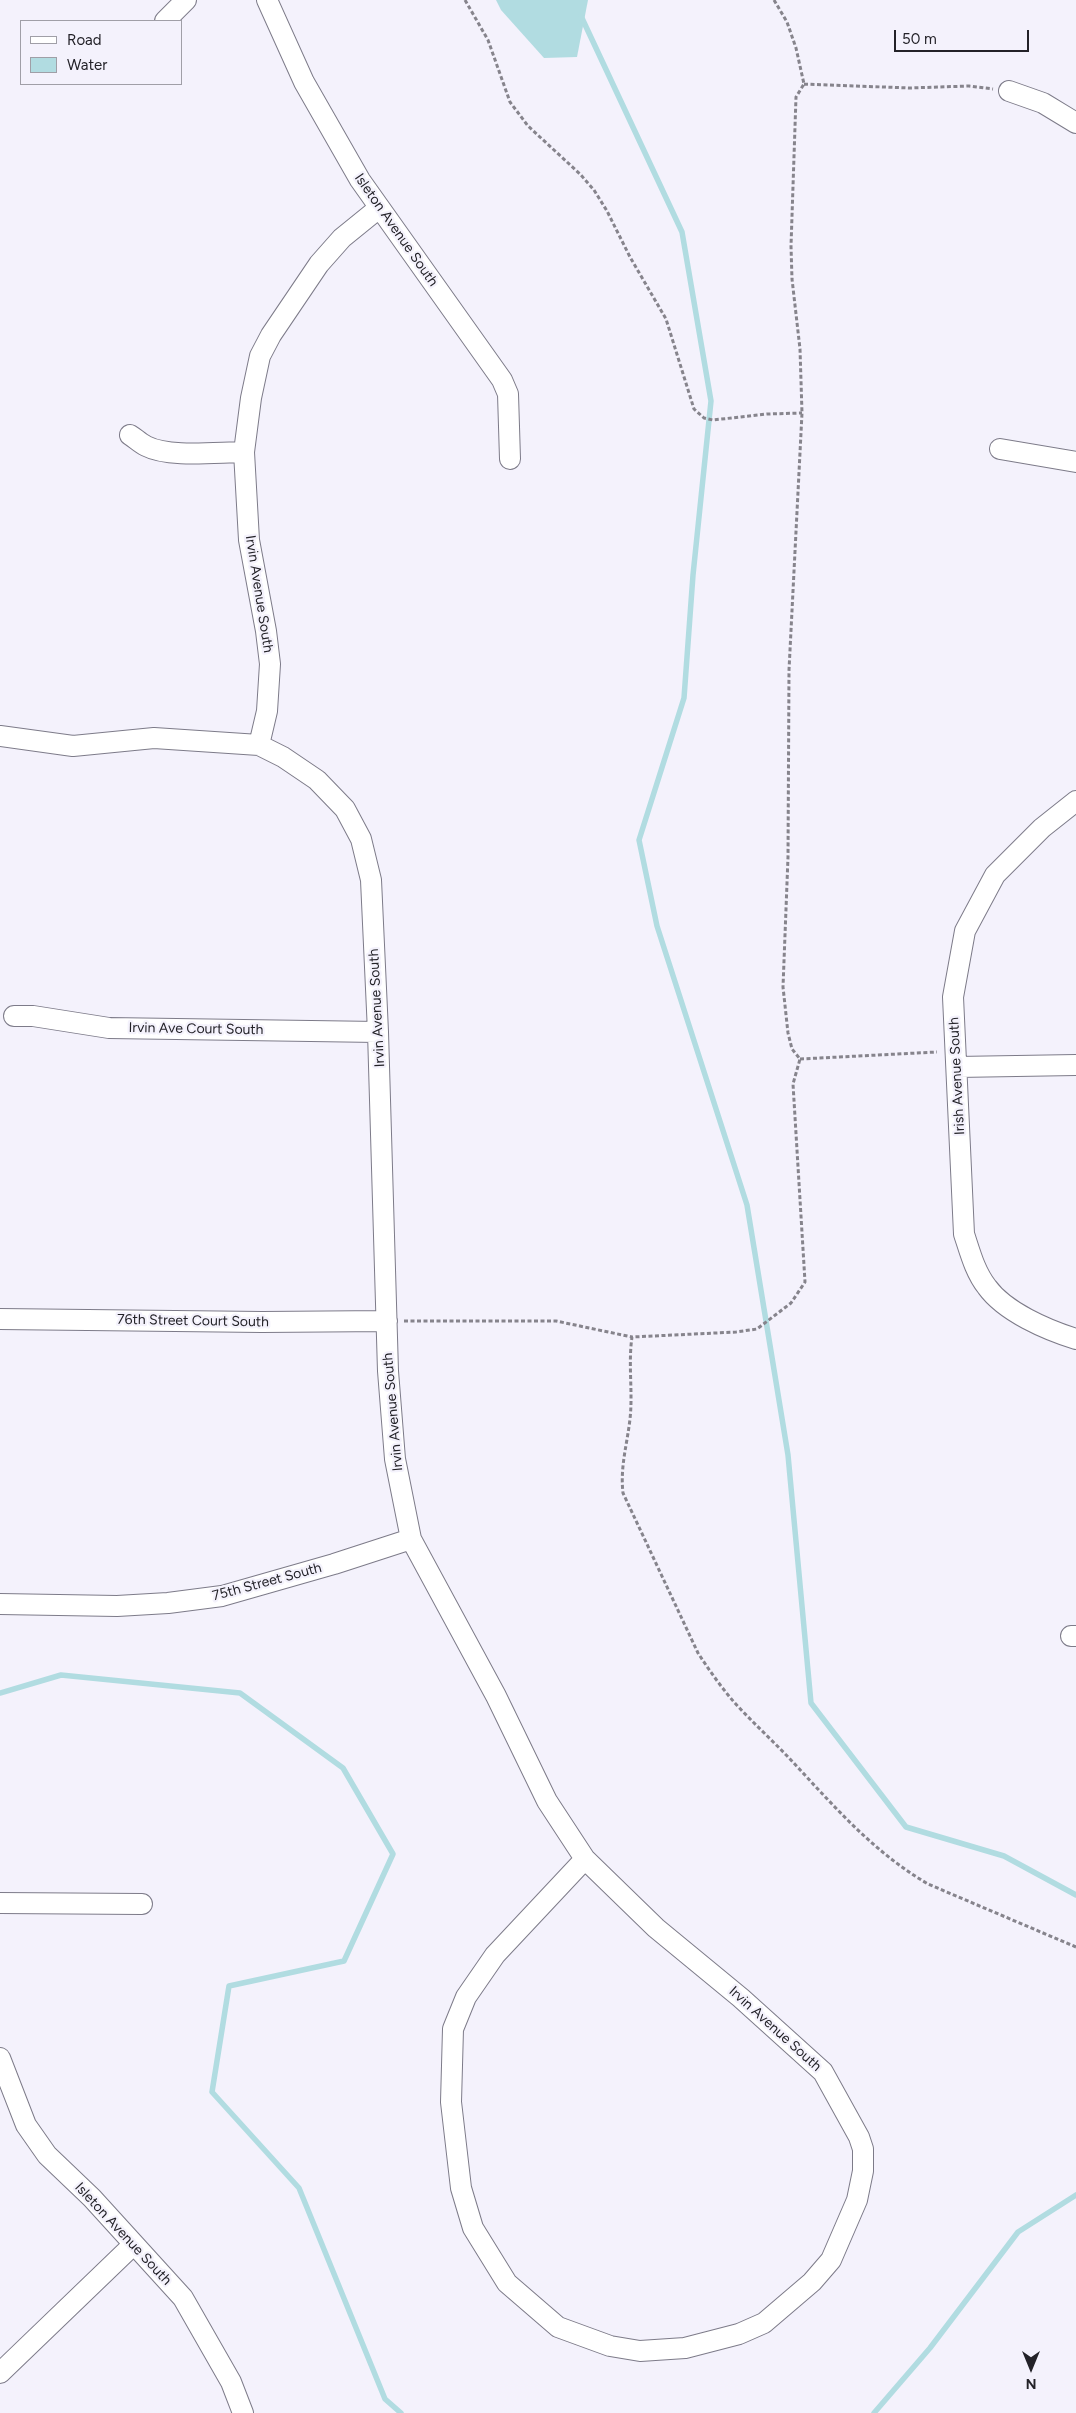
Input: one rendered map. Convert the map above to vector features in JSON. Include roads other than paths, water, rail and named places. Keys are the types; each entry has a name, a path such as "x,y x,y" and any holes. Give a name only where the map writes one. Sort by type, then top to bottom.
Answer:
{"street":[{"path":"166,20 186,0"},
{"name":"Isleton Avenue South","path":"267,0 304,82 360,180 502,380 508,394 510,459"},
{"path":"1008,91 1043,103 1076,123"},
{"name":"Irvin Avenue South","path":"379,208 342,238 319,264 271,335 260,356 250,398 244,452 249,540 266,631 270,664 267,712 259,745 283,757 317,780 345,809 361,838 371,880 378,1032 388,1372 396,1459 411,1539 496,1696 547,1801 585,1859 656,1928 741,1998 823,2072 859,2137 863,2149 863,2171 857,2200 831,2260 812,2282 764,2323 739,2334 685,2348 640,2351 610,2346 558,2327 507,2283 473,2228 461,2188 451,2102 453,2029 466,1997 495,1955 585,1859"},
{"path":"130,435 155,450 177,452 244,452"},
{"path":"1000,449 1076,462"},
{"path":"0,736 72,746 154,738 259,745"},
{"name":"Irish Avenue South","path":"1076,801 1042,828 995,875 965,931 953,997 964,1234 975,1266 987,1288 1012,1310 1052,1331 1076,1339"},
{"name":"Irvin Ave Court South","path":"14,1016 33,1016 109,1028 378,1032"},
{"path":"957,1059 1076,1065"},
{"name":"76th Street Court South","path":"0,1319 262,1322 387,1320"},
{"name":"75th Street South","path":"0,1604 117,1606 168,1603 222,1596 334,1564 411,1539"},
{"path":"0,1903 142,1904"},
{"name":"Isleton Avenue South","path":"0,2058 26,2125 47,2155 92,2198 183,2298 231,2382 244,2413"},
{"path":"0,2373 133,2245"}],"water":[{"path":"496,0 588,0 577,57 544,58 501,10"}],"waterway":[{"path":"581,16 682,232 711,401 693,575 684,698 639,840 657,926 747,1205 788,1455 811,1703 906,1827 1004,1856 1076,1895"},
{"path":"0,1693 61,1675 240,1693 343,1768 393,1854 344,1961 229,1986 212,2092 299,2188 385,2399 401,2413"},
{"path":"874,2413 930,2348 1018,2232 1076,2195"}]}
